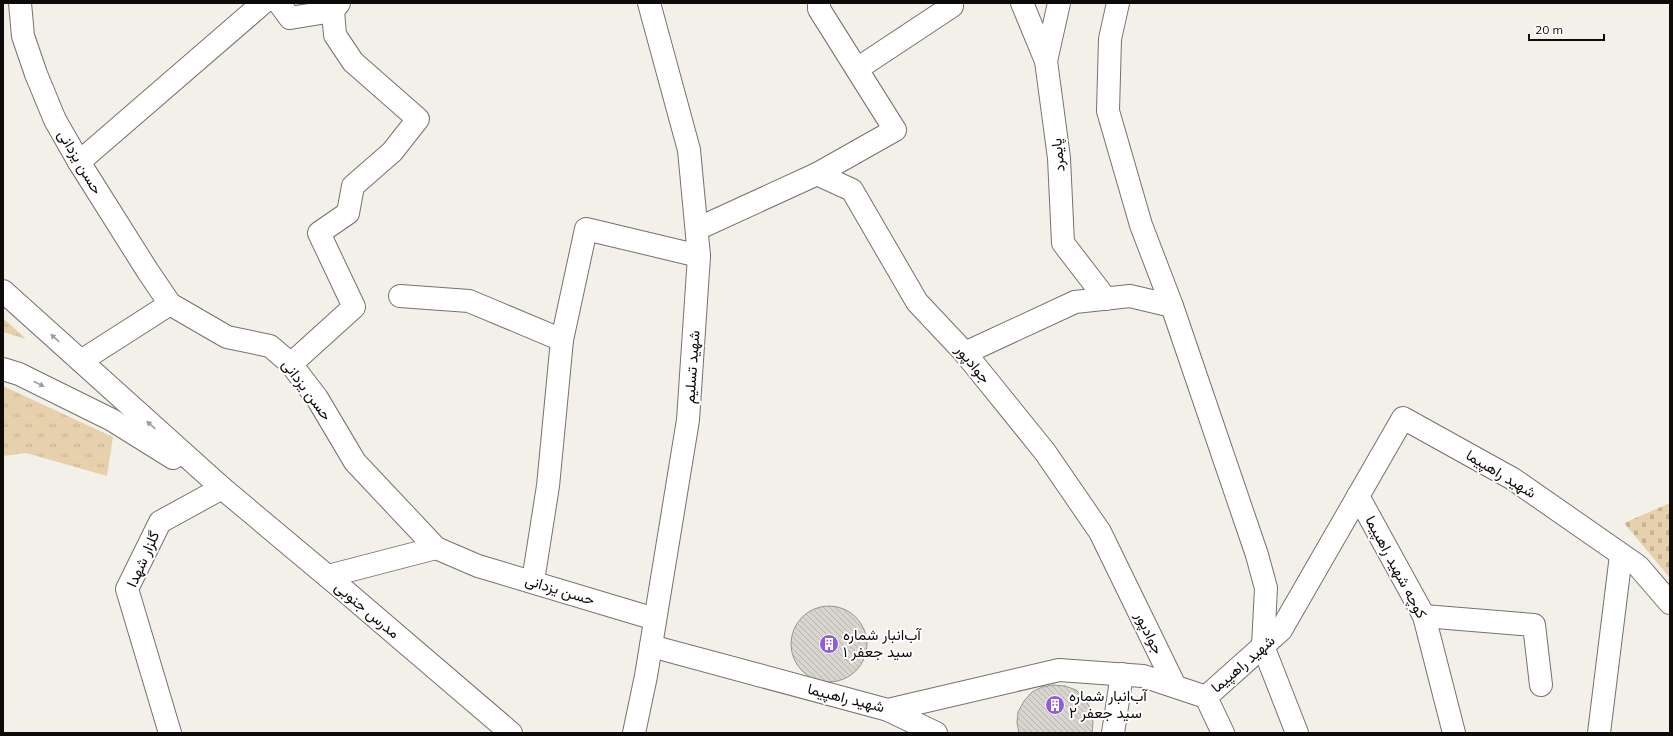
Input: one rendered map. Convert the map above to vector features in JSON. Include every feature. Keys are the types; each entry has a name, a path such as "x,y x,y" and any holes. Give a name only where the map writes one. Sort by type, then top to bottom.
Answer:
{"street":[{"name":"حسن یزدانی","path":"20,3 23,36 36,74 55,120 78,162 170,304 227,338 270,346 291,364 317,398 355,462 436,548 478,566 533,581 655,619"},
{"path":"78,162 263,3"},
{"path":"280,3 290,18 336,7 335,35 353,62 418,119 392,152 354,186 348,213 319,233 354,307 291,364"},
{"name":"شهید تسلیم","path":"634,733 651,646 688,420 700,256 689,150 649,3"},
{"path":"697,229 817,174 895,130 819,9 819,3"},
{"name":"پایمرد","path":"1022,3 1046,61 1059,158 1063,243 1106,298"},
{"path":"1046,61 1059,3"},
{"path":"1118,3 1110,38 1108,111 1141,225 1172,306 1259,562 1266,588 1263,646 1297,733"},
{"path":"857,69 952,6"},
{"name":"جوادپور","path":"817,174 852,190 916,302 965,353 1045,452 1100,532 1175,686"},
{"path":"533,581 548,486 562,340 586,229 700,256"},
{"path":"3,291 222,488"},
{"path":"400,296 469,301 562,340"},
{"path":"965,353 1075,302 1130,296 1172,306"},
{"path":"80,361 170,304"},
{"path":"3,369 19,374 112,420 222,488"},
{"name":"شهید راهپیما","path":"651,646 888,710 1059,670 1143,676 1206,697 1281,630 1403,418 1513,479 1638,566 1670,603"},
{"name":"مدرس جنوبی","path":"222,488 328,576 511,733"},
{"name":"گلزار شهدا","path":"170,733 127,589 160,522 222,488"},
{"name":"کوچه شهید راهپیما","path":"1358,496 1424,616 1454,733"},
{"path":"328,576 436,548"},
{"path":"1599,733 1621,555"},
{"path":"1424,616 1534,625 1541,685"},
{"path":"1113,733 1122,674"},
{"path":"1206,697 1223,733"},
{"path":"888,710 936,733"}],"green space":[{"path":"3,318 26,339 3,332"},
{"path":"3,386 113,437 107,476 26,453 3,456"},
{"path":"1670,503 1670,578 1624,523"}],"building":[{"name":"آب‌انبار شماره ۱ سید جعفر","path":"829,606 843,609 856,617 864,630 867,644 864,658 856,671 843,679 829,682 815,679 802,671 794,658 791,644 794,630 802,617 815,609"},
{"name":"آب‌انبار شماره ۲ سید جعفر","path":"1053,685 1065,686 1076,690 1085,699 1091,710 1093,722 1092,733 1019,733 1017,723 1018,712 1024,701 1032,692 1042,687"}],"place":[{"name":"آب‌انبار شماره ۱ سید جعفر","path":"829,644"},
{"name":"آب‌انبار شماره ۲ سید جعفر","path":"1055,705"}]}
